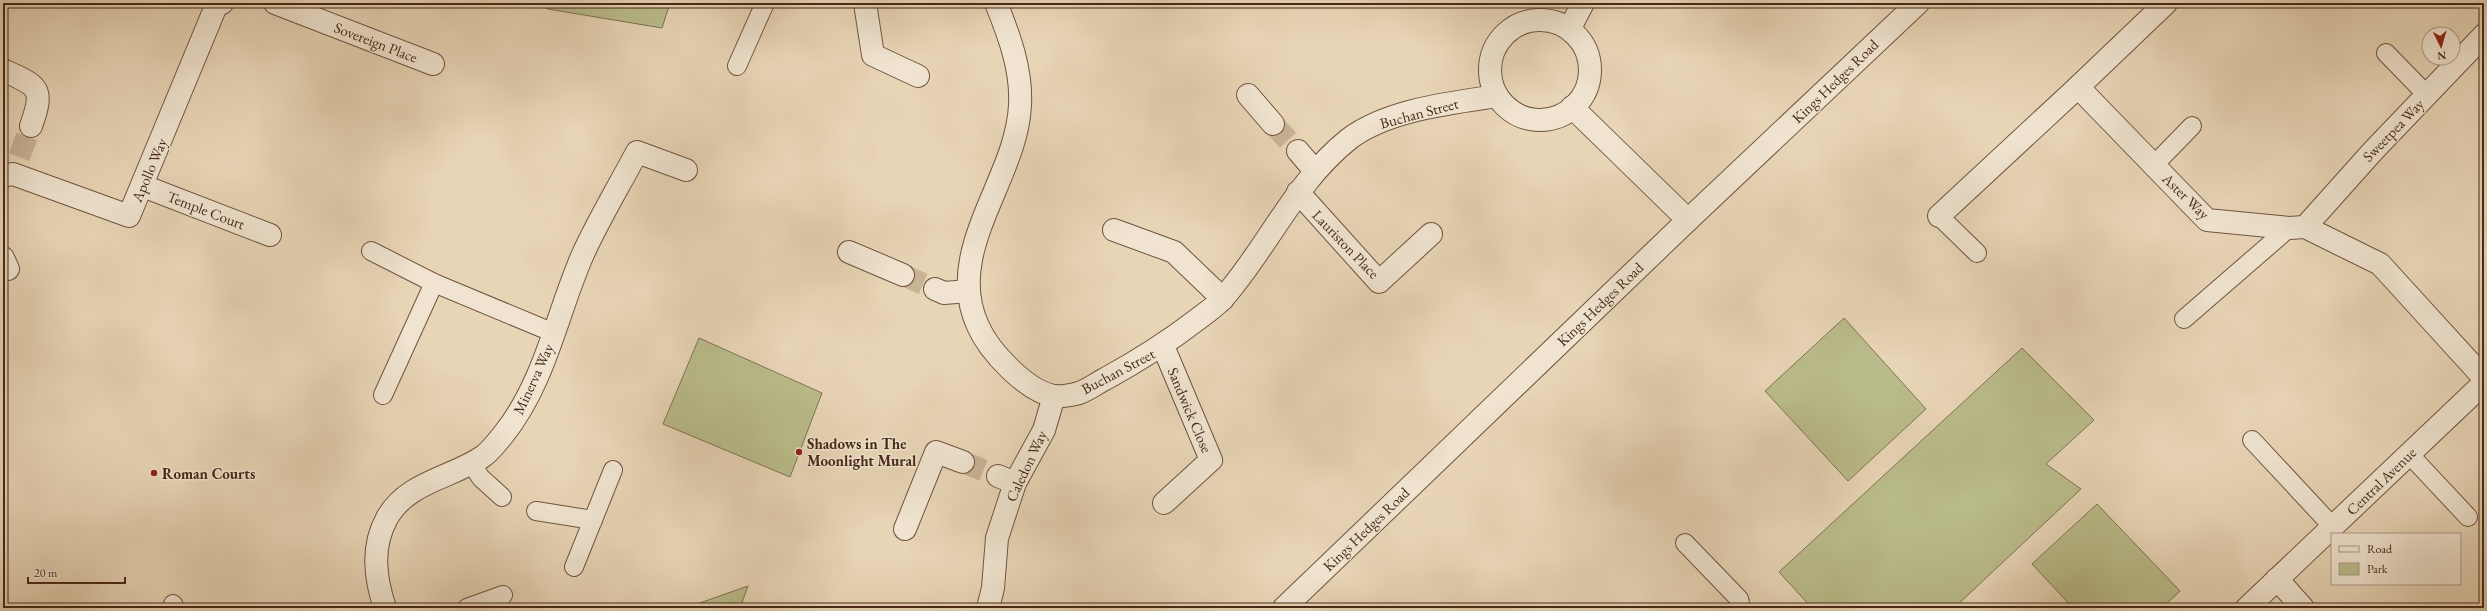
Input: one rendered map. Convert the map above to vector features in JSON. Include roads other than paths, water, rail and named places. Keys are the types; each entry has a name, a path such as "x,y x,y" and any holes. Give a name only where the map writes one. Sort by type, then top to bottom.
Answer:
{"street":[{"name":"Apollo Way","path":"12,169 129,216 143,186 216,6 222,3"},
{"name":"Sovereign Place","path":"274,3 433,64"},
{"path":"864,3 873,55 918,76"},
{"path":"996,3 1015,56 1020,107 1008,160 974,241 969,291 977,325 992,352 1031,386 1054,396"},
{"path":"1570,28 1583,3"},
{"name":"Kings Hedges Road","path":"1284,608 1688,220 1918,3"},
{"path":"1939,216 2166,3"},
{"path":"1534,20 1552,21 1570,28 1585,47 1590,65 1589,82 1582,98 1565,114 1549,119 1527,118 1511,111 1497,96 1491,79 1490,65 1495,48 1512,28 1534,20"},
{"name":"Sweetpea Way","path":"2297,228 2484,35"},
{"path":"3,70 32,84 37,93 39,105 31,126"},
{"name":"Aster Way","path":"2078,86 2207,220 2297,228 2380,264 2484,378"},
{"path":"1248,95 1273,124"},
{"name":"Buchan Street","path":"1054,396 1078,393 1163,346 1223,299 1264,246 1298,192 1315,171 1350,138 1379,122 1437,105 1497,96"},
{"path":"1572,108 1688,220"},
{"path":"1298,151 1315,171"},
{"name":"Minerva Way","path":"385,608 378,587 376,557 379,536 388,516 401,501 422,485 483,456 520,410 554,333 583,254 637,152 686,170"},
{"name":"Temple Court","path":"143,186 270,235"},
{"name":"Lauriston Place","path":"1298,192 1379,282 1432,234"},
{"path":"1114,230 1174,252 1223,299"},
{"path":"849,252 903,275"},
{"path":"934,289 944,293 969,291"},
{"name":"Sandwick Close","path":"1163,346 1211,460 1164,503"},
{"name":"Central Avenue","path":"2247,608 2484,383"},
{"name":"Caledon Way","path":"988,608 993,588 997,538 1006,479 1044,430 1054,396"},
{"path":"904,529 936,452 963,462"},
{"path":"2277,579 2303,608"}],"lane":[{"path":"736,66 765,3"},
{"path":"2386,53 2427,95"},
{"path":"2154,165 2192,126"},
{"path":"1939,216 1977,253"},
{"path":"2184,319 2297,228"},
{"path":"371,251 434,283 554,333"},
{"path":"383,395 434,283"},
{"path":"2252,440 2333,527"},
{"path":"2409,454 2468,517"},
{"path":"471,463 481,478 502,497"},
{"path":"574,567 613,470"},
{"path":"536,511 593,520"},
{"path":"1685,543 1739,599 1741,608"},
{"path":"467,608 503,595"}],"tunnel":[{"path":"1273,124 1298,151"},
{"path":"19,157 31,126"},
{"path":"903,275 935,289"},
{"path":"963,462 998,476"}],"place":[{"name":"Shadows in The Moonlight Mural","path":"799,452"},
{"name":"Roman Courts","path":"154,473"}]}
